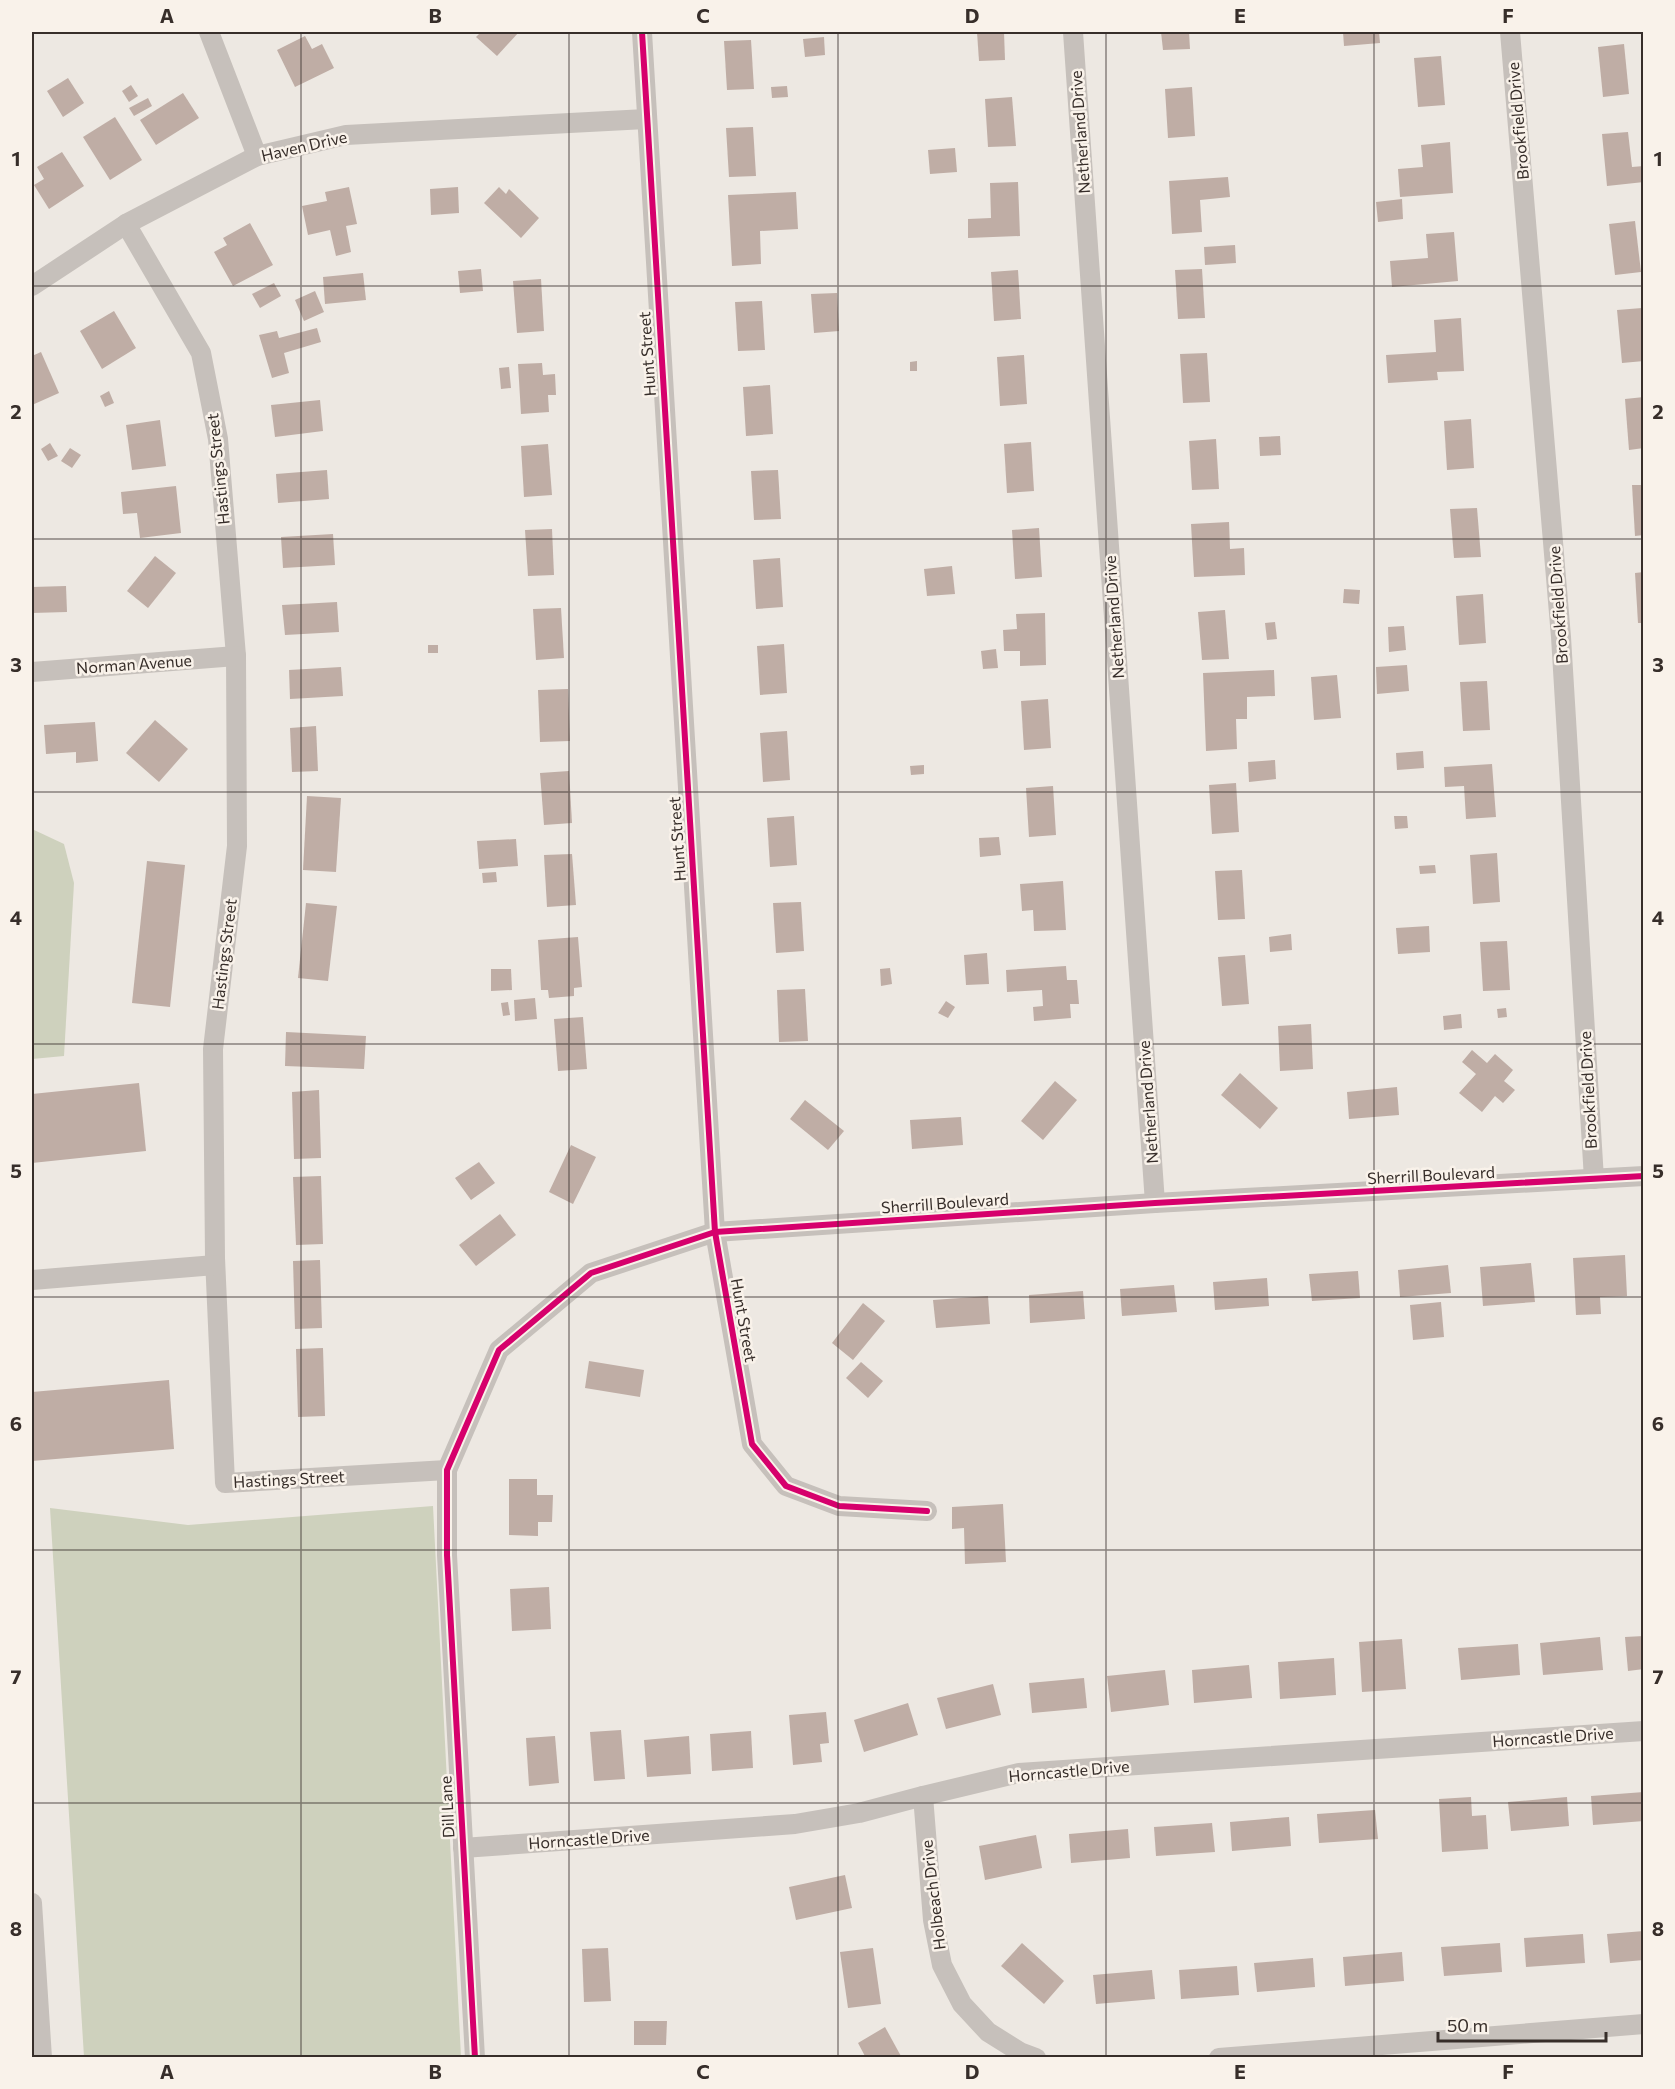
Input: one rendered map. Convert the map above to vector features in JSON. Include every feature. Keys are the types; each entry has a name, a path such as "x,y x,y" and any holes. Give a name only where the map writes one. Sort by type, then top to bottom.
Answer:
{"street":[{"path":"209,32 257,156"},
{"name":"Hunt Street","path":"642,32 715,1232 752,1444 786,1486 839,1506 927,1512"},
{"name":"Netherland Drive","path":"1073,32 1155,1203"},
{"name":"Brookfield Drive","path":"1510,32 1561,637 1594,1179"},
{"name":"Haven Drive","path":"32,286 126,224 257,156 346,135 646,119"},
{"name":"Hastings Street","path":"126,224 201,354 218,439 236,656 237,846 213,1049 215,1265 225,1483 447,1470"},
{"name":"Norman Avenue","path":"32,672 236,656"},
{"name":"Sherrill Boulevard","path":"447,1555 447,1470 499,1350 591,1273 715,1232 1155,1203 1644,1176"},
{"path":"32,1280 215,1265"},
{"name":"Dill Lane","path":"447,1555 475,2058"},
{"name":"Horncastle Drive","path":"463,1848 795,1824 859,1813 1019,1773 1644,1731"},
{"name":"Holbeach Drive","path":"923,1796 933,1920 942,1965 962,2004 988,2032 1020,2052 1036,2058"},
{"path":"32,1903 42,2058"},
{"path":"1219,2058 1644,2024"}],"green space":[{"path":"32,829 64,844 74,883 64,1056 32,1059"},
{"path":"433,1506 461,2057 84,2057 50,1508 188,1525"}],"building":[{"path":"481,32 519,32 497,56 476,37"},
{"path":"977,32 1004,32 1005,60 979,61"},
{"path":"1161,32 1189,32 1190,49 1163,50"},
{"path":"1343,32 1379,32 1380,43 1344,46"},
{"path":"305,36 312,49 322,44 334,68 295,87 277,50"},
{"path":"824,37 825,55 805,57 803,39"},
{"path":"751,40 754,89 727,90 724,41"},
{"path":"1624,44 1629,94 1603,97 1598,47"},
{"path":"1441,56 1445,105 1418,107 1414,58"},
{"path":"68,78 84,103 63,117 47,91"},
{"path":"131,85 138,96 129,102 122,91"},
{"path":"787,86 788,97 772,98 771,87"},
{"path":"1192,87 1195,136 1168,138 1165,89"},
{"path":"183,93 199,118 156,145 140,120"},
{"path":"1012,97 1016,146 988,147 985,99"},
{"path":"148,98 152,106 134,116 129,108"},
{"path":"115,117 142,160 110,180 83,137"},
{"path":"753,127 756,176 729,177 726,128"},
{"path":"1628,132 1632,167 1644,166 1644,182 1607,186 1602,134"},
{"path":"1450,142 1453,193 1400,197 1398,169 1423,167 1421,145"},
{"path":"955,148 957,172 930,174 928,150"},
{"path":"62,152 84,186 49,209 34,185 44,179 37,167"},
{"path":"1228,177 1230,197 1200,200 1202,232 1172,234 1169,181"},
{"path":"1018,182 1020,236 968,238 968,219 991,218 990,183"},
{"path":"349,187 357,224 346,226 351,252 336,256 330,230 308,235 302,206 327,201 325,192"},
{"path":"458,187 459,213 431,215 430,189"},
{"path":"499,187 506,194 509,189 539,218 521,238 484,203"},
{"path":"796,192 798,229 760,231 761,264 732,266 728,195"},
{"path":"1402,199 1403,219 1378,222 1376,202"},
{"path":"1635,221 1641,272 1615,275 1609,224"},
{"path":"250,223 273,265 233,286 214,252 227,245 223,238"},
{"path":"1454,232 1458,281 1392,287 1390,261 1428,258 1426,234"},
{"path":"1235,245 1236,263 1205,265 1204,247"},
{"path":"481,269 483,291 460,293 458,271"},
{"path":"1202,269 1205,318 1178,319 1175,270"},
{"path":"1018,270 1021,319 994,321 991,272"},
{"path":"363,273 366,300 325,304 323,277"},
{"path":"541,279 544,331 517,333 513,281"},
{"path":"274,283 281,296 260,308 252,294"},
{"path":"315,291 324,312 304,321 295,300"},
{"path":"837,293 839,331 814,333 811,294"},
{"path":"762,301 765,350 738,351 735,302"},
{"path":"1642,308 1644,361 1622,363 1617,310"},
{"path":"114,311 136,348 102,369 80,331"},
{"path":"1461,318 1464,371 1437,372 1438,380 1388,383 1386,355 1436,352 1434,320"},
{"path":"317,328 321,342 284,353 289,373 272,378 259,335 277,331 279,338"},
{"path":"41,352 59,393 32,405 32,356"},
{"path":"1207,353 1210,402 1183,403 1180,354"},
{"path":"1024,355 1027,404 1000,406 997,357"},
{"path":"917,361 917,371 910,371 910,362"},
{"path":"542,363 543,375 555,374 556,395 548,395 549,412 521,414 518,364"},
{"path":"509,367 511,388 501,389 499,368"},
{"path":"770,385 773,434 746,436 743,387"},
{"path":"109,391 114,403 105,407 100,396"},
{"path":"1644,397 1644,448 1629,450 1625,399"},
{"path":"320,400 323,431 275,437 271,405"},
{"path":"1471,419 1474,468 1447,470 1444,421"},
{"path":"160,420 166,466 132,470 126,425"},
{"path":"1280,436 1281,455 1260,456 1259,437"},
{"path":"1216,439 1219,489 1192,490 1189,441"},
{"path":"1031,442 1034,491 1007,493 1004,444"},
{"path":"50,443 58,456 48,461 41,449"},
{"path":"548,444 552,495 524,497 521,446"},
{"path":"70,448 81,455 72,468 61,461"},
{"path":"327,470 329,499 278,503 276,474"},
{"path":"778,470 781,519 754,520 751,471"},
{"path":"1632,485 1644,485 1644,535 1635,536"},
{"path":"176,486 181,533 140,538 137,513 123,514 121,492"},
{"path":"1477,508 1481,557 1454,558 1450,509"},
{"path":"1229,522 1230,549 1244,548 1245,575 1194,577 1191,524"},
{"path":"1039,528 1042,577 1015,579 1012,530"},
{"path":"552,529 554,575 528,576 525,530"},
{"path":"333,534 335,565 283,568 281,537"},
{"path":"155,556 176,573 148,608 127,591"},
{"path":"780,558 783,607 756,609 753,560"},
{"path":"952,566 955,594 927,596 924,569"},
{"path":"1644,572 1644,623 1638,623 1635,573"},
{"path":"66,586 67,612 32,613 32,587"},
{"path":"1344,589 1360,590 1359,604 1343,603"},
{"path":"1483,594 1486,643 1459,645 1456,596"},
{"path":"337,602 339,632 285,635 282,605"},
{"path":"561,608 564,658 536,660 533,609"},
{"path":"1225,610 1229,659 1202,660 1198,612"},
{"path":"1045,613 1046,665 1020,666 1020,651 1004,651 1003,630 1017,629 1016,614"},
{"path":"1275,622 1277,639 1267,640 1265,623"},
{"path":"1404,626 1406,650 1389,652 1388,627"},
{"path":"784,644 787,693 760,695 757,646"},
{"path":"428,645 438,645 438,653 428,653"},
{"path":"996,649 998,668 983,669 981,651"},
{"path":"1407,665 1409,691 1377,694 1376,667"},
{"path":"341,667 343,696 290,699 289,670"},
{"path":"1274,670 1275,696 1247,697 1247,719 1236,719 1237,749 1206,751 1203,673"},
{"path":"1337,675 1341,718 1314,720 1311,677"},
{"path":"1487,681 1490,730 1463,731 1460,682"},
{"path":"568,689 570,741 540,742 538,690"},
{"path":"1048,699 1051,748 1024,750 1021,701"},
{"path":"155,720 188,749 159,782 126,753"},
{"path":"95,722 98,761 76,763 76,752 46,754 44,725"},
{"path":"316,726 318,771 292,772 290,728"},
{"path":"787,731 790,780 763,782 760,733"},
{"path":"1423,751 1424,768 1397,770 1396,753"},
{"path":"1275,760 1276,779 1249,782 1248,762"},
{"path":"1492,764 1496,817 1466,819 1464,786 1445,787 1444,767"},
{"path":"924,765 924,774 911,775 910,766"},
{"path":"569,771 572,823 544,825 540,773"},
{"path":"1236,783 1239,832 1212,834 1209,785"},
{"path":"1053,786 1056,835 1029,837 1026,788"},
{"path":"307,796 341,798 336,872 303,870"},
{"path":"794,816 797,865 770,867 767,818"},
{"path":"1394,816 1407,816 1408,828 1395,829"},
{"path":"999,837 1001,855 980,857 979,838"},
{"path":"516,839 518,866 479,869 477,841"},
{"path":"1497,853 1500,902 1473,904 1470,855"},
{"path":"572,854 576,905 547,907 544,855"},
{"path":"147,861 185,865 170,1007 132,1003"},
{"path":"1435,865 1436,873 1420,874 1419,866"},
{"path":"1242,870 1245,919 1218,920 1215,871"},
{"path":"496,872 497,882 483,883 482,873"},
{"path":"1063,881 1066,930 1034,931 1033,910 1022,911 1020,884"},
{"path":"801,902 804,951 776,953 773,903"},
{"path":"306,903 337,906 328,981 298,978"},
{"path":"1429,926 1430,952 1398,954 1396,928"},
{"path":"1291,934 1292,950 1270,952 1269,937"},
{"path":"578,937 582,987 574,988 574,996 549,998 548,990 541,990 538,940"},
{"path":"1507,941 1510,990 1483,991 1480,942"},
{"path":"987,953 989,984 966,985 964,955"},
{"path":"1245,955 1249,1004 1222,1006 1218,957"},
{"path":"1066,966 1067,980 1077,980 1079,1004 1070,1004 1071,1018 1034,1021 1033,1007 1043,1006 1042,990 1007,992 1006,970"},
{"path":"890,968 892,984 881,986 880,969"},
{"path":"491,969 511,969 512,990 491,991"},
{"path":"805,989 808,1041 779,1042 777,990"},
{"path":"535,998 537,1019 515,1021 514,1000"},
{"path":"946,1001 955,1007 948,1018 938,1013"},
{"path":"508,1002 510,1015 503,1016 501,1003"},
{"path":"1506,1008 1507,1017 1498,1018 1497,1009"},
{"path":"1461,1014 1462,1028 1444,1030 1443,1016"},
{"path":"583,1017 587,1069 558,1071 554,1019"},
{"path":"1311,1024 1313,1069 1280,1071 1278,1026"},
{"path":"286,1032 366,1036 364,1069 285,1066"},
{"path":"1472,1050 1487,1063 1495,1054 1513,1070 1504,1081 1515,1090 1503,1103 1495,1096 1482,1112 1459,1093 1476,1074 1462,1062"},
{"path":"1240,1073 1278,1108 1260,1129 1221,1095"},
{"path":"1055,1081 1077,1100 1043,1140 1021,1121"},
{"path":"139,1083 146,1151 32,1163 32,1094"},
{"path":"1397,1087 1399,1115 1349,1119 1347,1092"},
{"path":"319,1090 321,1158 294,1159 292,1092"},
{"path":"805,1100 844,1131 828,1150 790,1119"},
{"path":"961,1117 963,1145 912,1149 910,1120"},
{"path":"571,1145 596,1157 573,1204 549,1192"},
{"path":"479,1162 495,1183 471,1200 455,1178"},
{"path":"321,1176 323,1244 296,1245 293,1177"},
{"path":"500,1214 516,1235 476,1266 459,1245"},
{"path":"1625,1255 1627,1296 1600,1297 1601,1314 1576,1315 1573,1258"},
{"path":"320,1260 322,1328 295,1329 293,1261"},
{"path":"1531,1263 1535,1302 1483,1306 1480,1267"},
{"path":"1448,1265 1451,1293 1400,1297 1398,1270"},
{"path":"1358,1271 1360,1298 1312,1301 1309,1274"},
{"path":"1267,1278 1269,1306 1215,1310 1213,1282"},
{"path":"1174,1285 1177,1312 1122,1316 1120,1289"},
{"path":"1083,1291 1085,1319 1030,1323 1029,1295"},
{"path":"988,1296 990,1324 936,1328 933,1300"},
{"path":"1441,1302 1444,1337 1413,1340 1410,1305"},
{"path":"863,1303 885,1321 853,1360 832,1343"},
{"path":"323,1348 325,1416 298,1417 296,1349"},
{"path":"589,1361 644,1370 640,1397 585,1388"},
{"path":"861,1362 883,1381 868,1398 846,1378"},
{"path":"169,1380 174,1449 32,1461 32,1392"},
{"path":"509,1479 537,1479 537,1495 553,1495 552,1522 538,1522 538,1536 509,1535"},
{"path":"1003,1504 1006,1562 965,1564 964,1528 952,1529 952,1507"},
{"path":"549,1587 551,1629 512,1631 510,1589"},
{"path":"1644,1636 1644,1669 1628,1671 1625,1637"},
{"path":"1600,1637 1603,1670 1543,1675 1540,1643"},
{"path":"1402,1639 1406,1689 1362,1692 1359,1642"},
{"path":"1518,1644 1520,1675 1461,1680 1458,1648"},
{"path":"1334,1658 1336,1695 1280,1699 1278,1662"},
{"path":"1249,1665 1252,1698 1194,1703 1192,1670"},
{"path":"1165,1670 1169,1705 1111,1712 1107,1676"},
{"path":"1084,1678 1087,1708 1032,1713 1029,1683"},
{"path":"993,1684 1001,1715 946,1729 937,1698"},
{"path":"908,1703 918,1735 864,1752 854,1720"},
{"path":"826,1712 829,1743 820,1744 822,1762 793,1765 789,1715"},
{"path":"621,1730 625,1779 594,1781 590,1732"},
{"path":"751,1731 753,1768 712,1771 710,1734"},
{"path":"555,1736 559,1783 529,1786 526,1738"},
{"path":"689,1736 691,1774 647,1777 644,1740"},
{"path":"1644,1792 1644,1821 1593,1825 1591,1796"},
{"path":"1471,1797 1472,1816 1486,1815 1488,1849 1442,1852 1439,1799"},
{"path":"1567,1797 1569,1826 1511,1831 1508,1802"},
{"path":"1375,1810 1378,1839 1319,1843 1317,1814"},
{"path":"1289,1817 1291,1846 1232,1851 1230,1822"},
{"path":"1212,1823 1215,1852 1156,1856 1154,1827"},
{"path":"1128,1829 1130,1858 1071,1863 1069,1834"},
{"path":"1036,1835 1042,1868 985,1880 979,1846"},
{"path":"845,1875 852,1908 796,1920 789,1887"},
{"path":"1644,1931 1644,1960 1610,1963 1607,1934"},
{"path":"1583,1934 1585,1963 1526,1967 1524,1938"},
{"path":"1022,1943 1064,1981 1044,2004 1001,1966"},
{"path":"1500,1943 1502,1972 1444,1976 1441,1947"},
{"path":"608,1948 611,2001 584,2002 582,1949"},
{"path":"873,1948 881,2004 848,2008 840,1952"},
{"path":"1402,1952 1404,1981 1345,1986 1343,1957"},
{"path":"1313,1958 1315,1987 1257,1992 1254,1963"},
{"path":"1237,1966 1239,1995 1181,1999 1179,1970"},
{"path":"1152,1970 1155,1999 1096,2004 1093,1975"},
{"path":"634,2021 667,2021 666,2045 634,2045"},
{"path":"885,2027 902,2058 866,2058 858,2043"}],"cycle path":[{"path":"642,32 715,1232 752,1444 786,1486 839,1506 927,1511"},
{"path":"475,2058 447,1555 447,1470 499,1350 591,1273 715,1232 1155,1203 1644,1176"}]}
